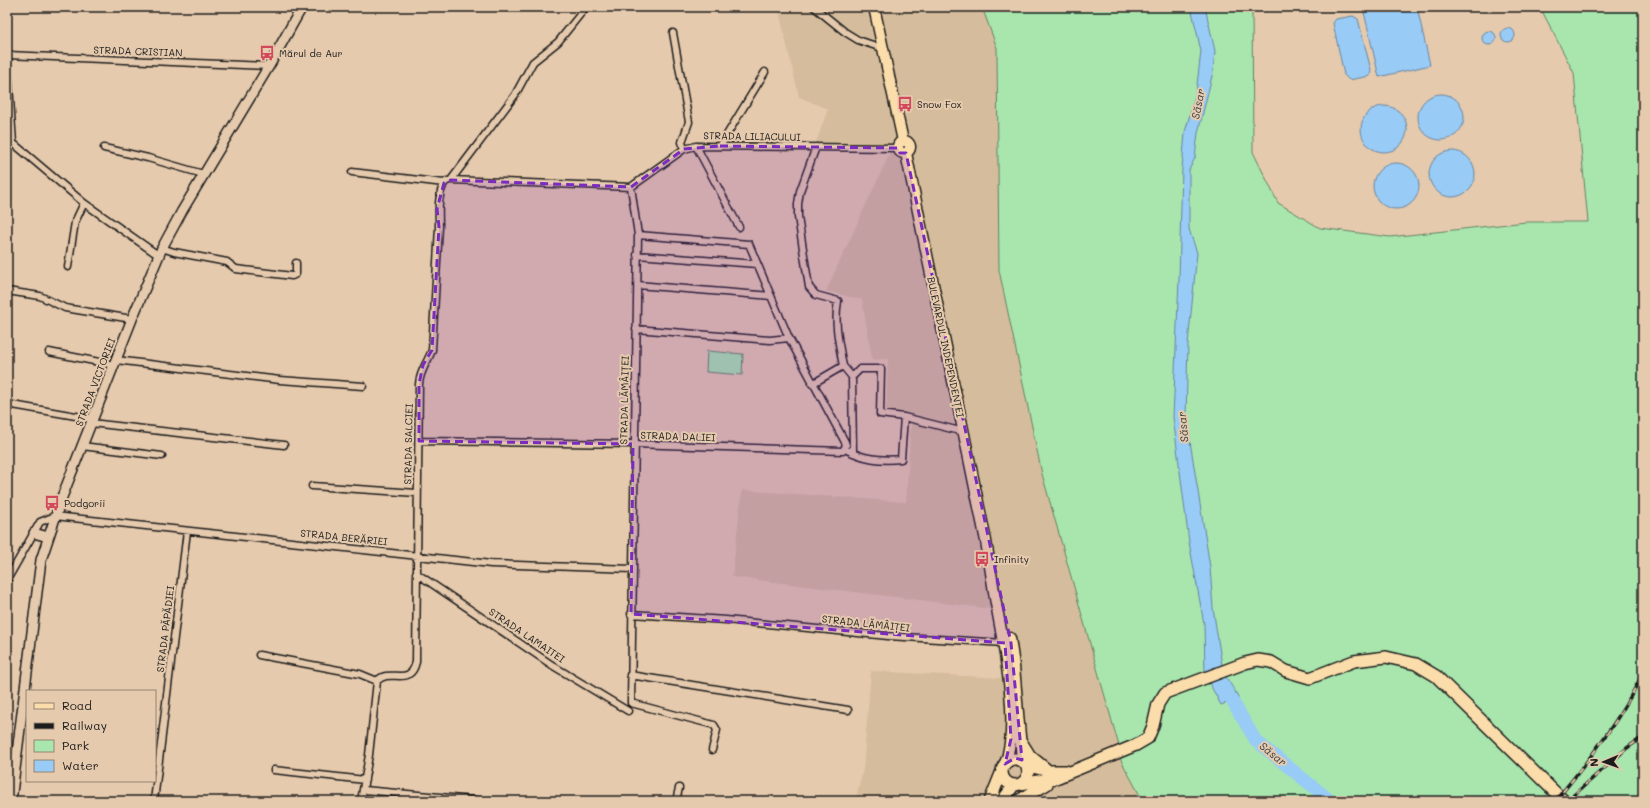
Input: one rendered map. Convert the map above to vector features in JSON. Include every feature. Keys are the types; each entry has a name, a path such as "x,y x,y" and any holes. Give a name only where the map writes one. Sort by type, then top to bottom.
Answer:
{"highway":[{"path":"1053,775 1015,758 1004,767 1007,782 1017,785 1077,769 1136,745 1148,738 1153,726 1158,704 1165,693 1187,683 1258,660 1271,662 1286,671 1310,678 1354,661 1372,658 1394,658 1416,664 1446,684 1564,801"},
{"path":"1020,740 1030,756 1053,775"},
{"path":"1002,801 1017,785 1027,778 1029,772 1025,763"},
{"name":"BULEVARDUL INDEPENDENȚEI","path":"990,801 1004,767"},
{"path":"1018,801 1053,775"}],"main road":[{"name":"BULEVARDUL INDEPENDENȚEI","path":"874,7 902,147 964,432 986,541 1011,643 1020,740 1025,763"},
{"name":"BULEVARDUL INDEPENDENȚEI","path":"986,541 995,599 1005,643 1011,712 1011,739 1004,767"}],"street":[{"name":"STRADA VICTORIEI","path":"11,801 41,560 55,516 160,252 203,174 269,66 302,7"},
{"path":"451,180 515,95 533,62 558,42 586,7"},
{"path":"814,7 845,32 858,40 882,48"},
{"path":"673,33 689,122 682,142 684,149"},
{"name":"STRADA CRISTIAN","path":"269,66 7,55 10,142 84,203 160,252 174,252 227,262 236,269 292,276 296,274 296,263"},
{"path":"720,146 765,72"},
{"path":"696,146 738,226"},
{"name":"STRADA LILIACULUI","path":"631,187 684,149 696,146 902,147"},
{"path":"816,147 800,191 798,217 809,287 816,295 838,301 836,326 843,366 852,377 853,453"},
{"path":"104,148 148,158 203,174"},
{"path":"352,172 444,183 451,180 631,187"},
{"name":"STRADA SALCIEI","path":"376,681 386,676 403,676 409,674 414,669 416,662 419,384 423,365 429,358 432,350 439,227 438,198 444,183"},
{"name":"STRADA LĂMÂIȚEI","path":"631,187 638,235 633,444 630,675 631,703 714,725 717,730 712,750"},
{"path":"68,267 75,222 84,203"},
{"path":"638,235 749,244 789,338 812,384 845,442 842,450 860,457 887,460 901,459 904,417"},
{"path":"637,255 757,264"},
{"path":"637,285 771,296"},
{"path":"7,291 40,296 65,308 132,320"},
{"path":"636,329 770,340 789,338"},
{"path":"49,352 115,362 280,380 363,386"},
{"path":"812,384 843,366"},
{"path":"852,377 860,369 881,369 880,414 904,417 964,432"},
{"path":"7,404 92,421 284,445"},
{"name":"STRADA DALIEI","path":"419,441 633,444 842,450"},
{"path":"82,446 162,456"},
{"path":"312,486 417,493"},
{"path":"7,580 40,522 55,516"},
{"name":"STRADA BERĂRIEI","path":"55,516 491,564 632,569"},
{"name":"STRADA PĂPĂDIEI","path":"154,801 187,531"},
{"path":"34,533 48,537"},
{"name":"STRADA LAMAITEI","path":"416,573 555,667 628,711"},
{"name":"STRADA LĂMÂIȚEI","path":"631,614 726,620 888,636 1005,643"},
{"path":"259,655 360,674 376,681 364,790 361,801"},
{"path":"630,675 848,710"},
{"path":"274,770 365,780"},
{"path":"676,801 679,788"},
{"path":"364,790 484,801"}],"highlighted area":[{"path":"720,146 898,148 900,153 906,153 1011,643 1022,760 1015,758 1005,764 1011,739 1005,643 631,614 633,444 419,441 419,384 423,365 432,350 439,227 437,209 444,183 451,180 631,187 684,149"}],"shaded area":[{"path":"778,7 982,7 997,48 999,270 1042,474 1119,747 1117,753 1143,801 855,801 863,770 871,671 1001,678 991,609 732,577 742,490 906,502 911,416 886,409 888,359 872,360 862,300 826,291 893,146 815,145 828,109 799,97"}],"green space":[{"path":"982,7 1252,7 1253,152 1278,203 1320,228 1390,237 1526,222 1588,222 1574,73 1540,7 1643,7 1643,801 1143,801 1117,753 1119,746 1042,474 999,270 997,48"},
{"path":"707,351 743,354 742,375 706,372"}],"water":[{"path":"1191,7 1205,7 1215,51 1213,72 1198,133 1195,158 1189,170 1189,229 1197,253 1188,344 1186,416 1210,567 1213,608 1223,672 1239,698 1221,705 1205,675 1204,624 1189,542 1173,417 1182,168 1185,132 1196,93 1201,51"},
{"path":"1385,7 1417,7 1430,65 1379,77 1364,12"},
{"path":"1353,16 1358,19 1371,70 1370,76 1349,80 1344,75 1333,23 1336,19"},
{"path":"1505,28 1511,28 1515,32 1515,38 1511,42 1505,42 1501,38 1501,32"},
{"path":"1486,31 1492,31 1496,35 1496,41 1492,45 1486,45 1482,41 1482,35"},
{"path":"1446,94 1450,95 1460,104 1463,108 1463,126 1454,136 1446,140 1436,140 1428,136 1419,126 1418,112 1422,104 1432,95"},
{"path":"1389,106 1393,107 1403,116 1406,120 1406,138 1397,148 1389,152 1379,152 1371,148 1362,138 1361,124 1365,116 1375,107"},
{"path":"1457,151 1461,152 1471,161 1474,165 1474,183 1465,193 1457,197 1447,197 1439,193 1430,183 1429,169 1433,161 1443,152"},
{"path":"1401,163 1405,164 1415,173 1418,177 1418,195 1409,205 1401,209 1391,209 1383,205 1374,195 1373,181 1377,173 1387,164"}],"waterway":[{"name":"Săsar","path":"1224,687 1256,741 1331,801"}],"railway":[{"path":"1555,801 1603,740 1614,724 1643,673"},
{"path":"1567,801 1627,748 1643,737"}],"place":[{"name":"Mărul de Aur","path":"267,53"},
{"name":"Snow Fox","path":"905,104"},
{"name":"Podgorii","path":"52,503"},
{"name":"Infinity","path":"982,559"}]}
